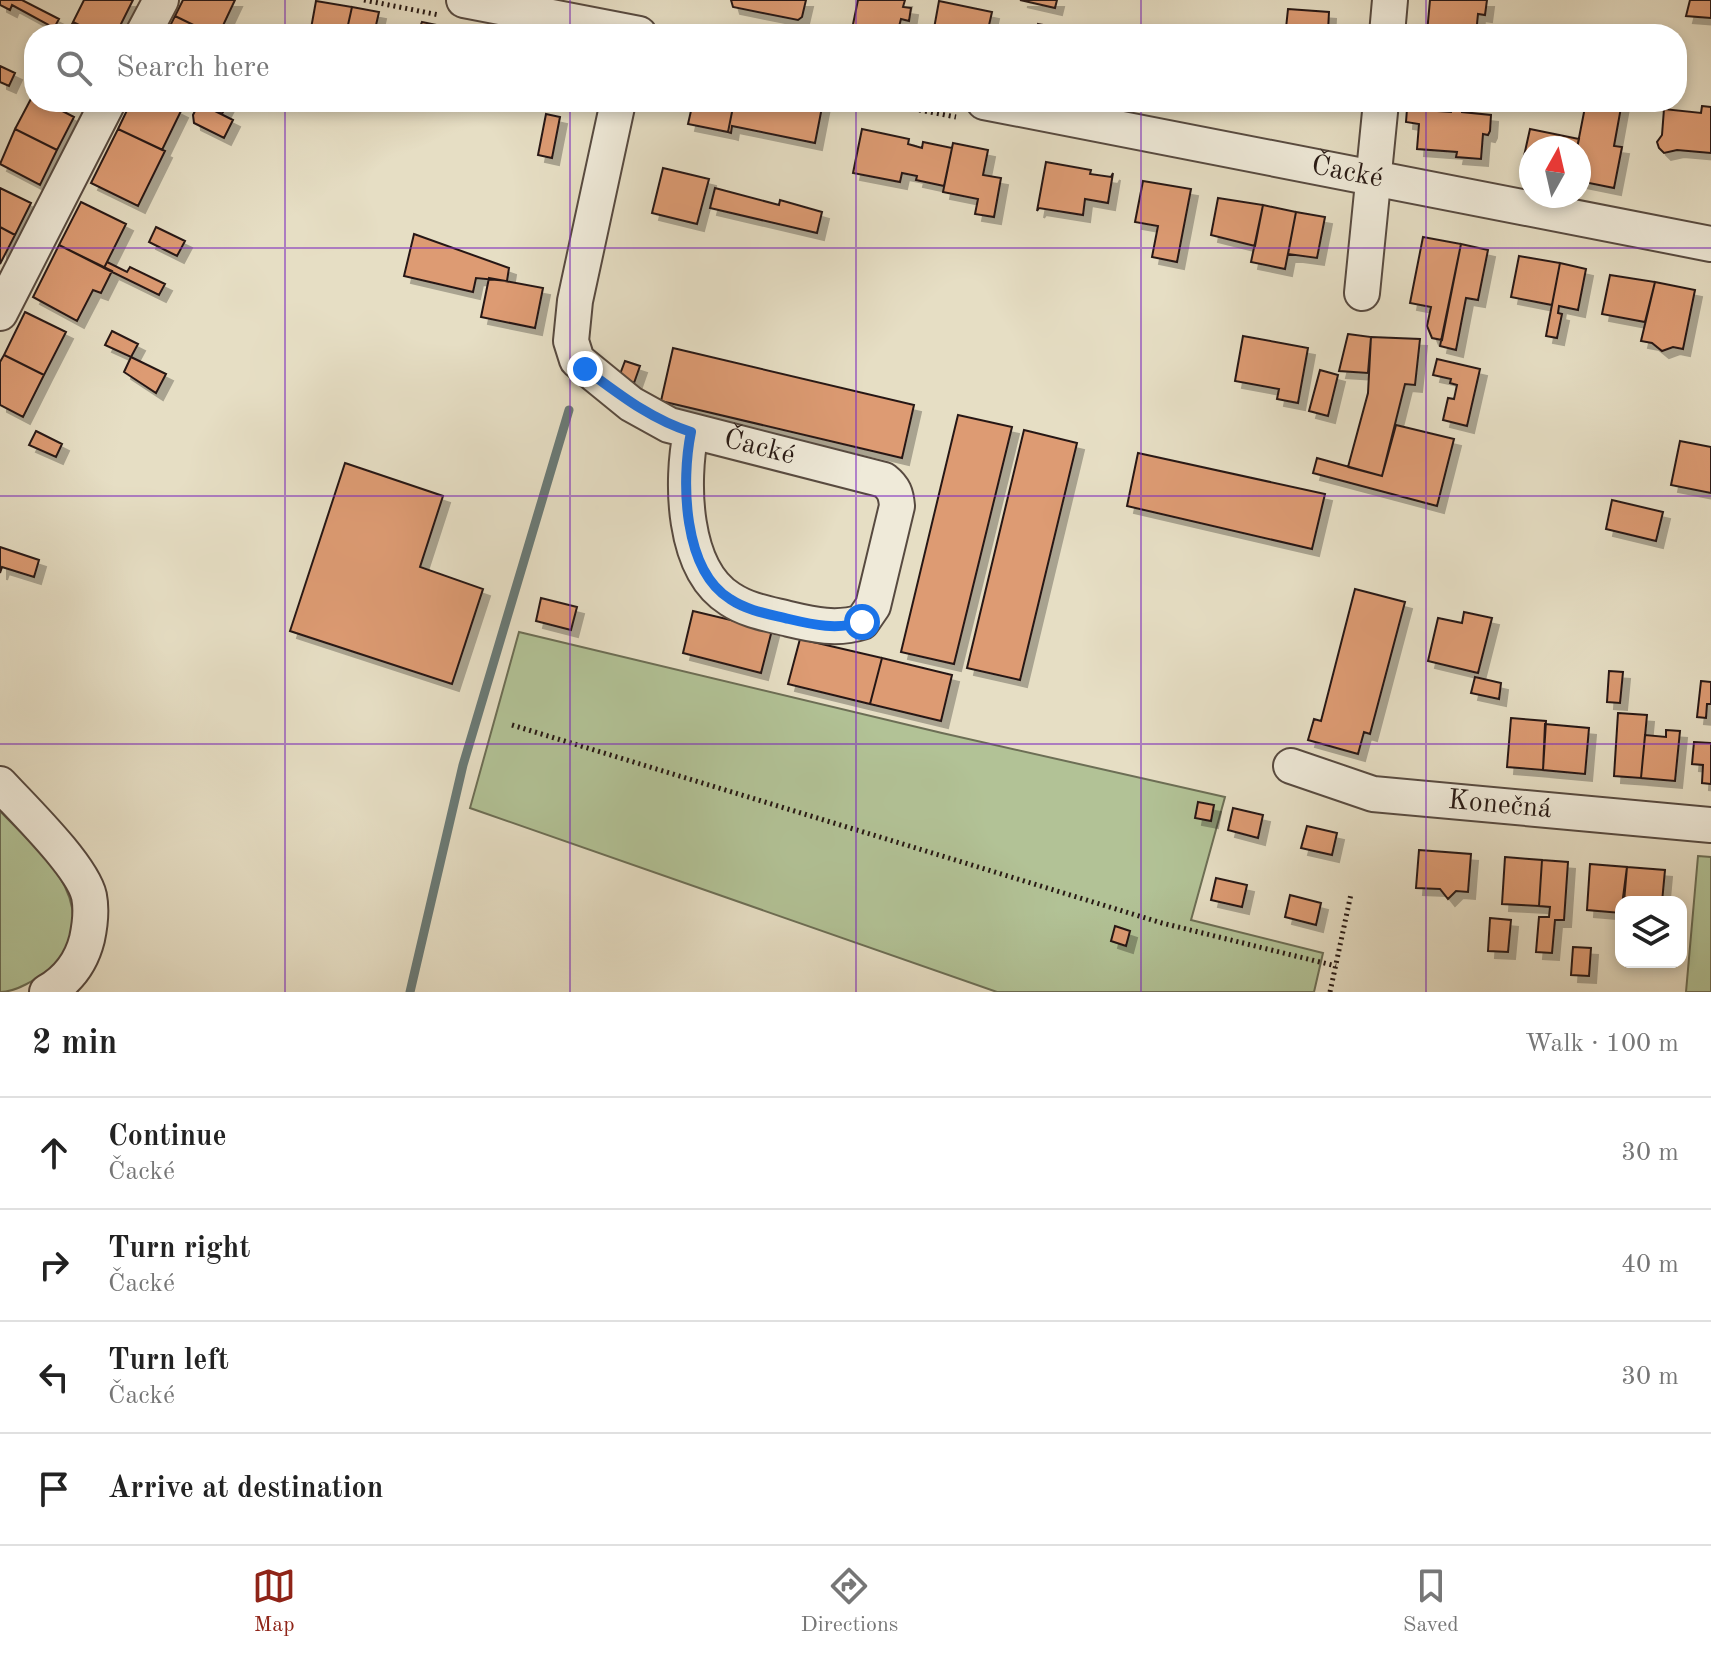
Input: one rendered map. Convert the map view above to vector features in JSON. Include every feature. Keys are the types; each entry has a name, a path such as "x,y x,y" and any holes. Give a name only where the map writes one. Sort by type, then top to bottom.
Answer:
{"street":[{"path":"148,24 161,0"},
{"path":"464,0 586,24"},
{"path":"1388,24 1390,0"},
{"path":"0,313 103,112"},
{"name":"Čacké","path":"616,112 575,301 572,351 585,369 631,404 669,425 884,480 892,486 897,506 869,616 862,622 843,627 802,622 744,607 717,589 699,557 691,528 685,473 691,432"},
{"name":"Čacké","path":"1035,112 1711,244"},
{"path":"1362,293 1380,112"},
{"name":"Konečná","path":"1291,766 1373,794 1711,825"},
{"path":"0,784 74,869 89,894 91,921 79,963 60,985 47,992"}],"path":[{"path":"512,725 1162,923 1336,966"},
{"path":"1330,992 1351,894"}],"green space":[{"path":"519,632 1225,797 1191,920 1323,953 1314,992 997,992 470,808"},
{"path":"0,811 51,865 62,881 73,914 71,938 58,962 26,984 0,992"},
{"path":"1698,856 1711,857 1711,992 1686,992"}],"building":[{"path":"0,0 22,0 59,19 56,24 47,24 12,5 10,10 0,5"},
{"path":"84,0 133,0 121,24 73,22"},
{"path":"183,0 235,0 224,24 191,24 175,16"},
{"path":"731,0 806,0 802,17 798,20 733,7"},
{"path":"858,0 905,0 903,7 911,8 909,21 901,19 900,24 853,24"},
{"path":"1020,0 1057,0 1055,8"},
{"path":"1430,0 1487,0 1485,15 1478,14 1477,24 1428,24"},
{"path":"1690,0 1711,0 1711,18 1686,16"},
{"path":"316,1 352,7 348,24 312,24"},
{"path":"939,1 992,12 989,24 935,24"},
{"path":"352,7 379,12 376,24 348,24"},
{"path":"1288,9 1329,12 1328,24 1286,24"},
{"path":"175,16 191,24 171,24"},
{"path":"0,66 15,73 9,86 0,82"},
{"path":"1702,106 1711,107 1711,153 1677,150 1664,153 1659,148 1657,142 1662,135 1664,112 1701,113"},
{"path":"24,112 64,112 74,117 57,150 15,129"},
{"path":"126,112 181,112 162,150 118,129"},
{"path":"194,112 217,112 233,120 224,138 194,123"},
{"path":"691,112 732,112 728,132 688,124"},
{"path":"732,112 821,112 815,143 732,126 731,133 728,132"},
{"path":"1407,112 1491,115 1490,131 1488,135 1483,134 1481,159 1456,157 1457,152 1417,149 1419,124 1406,122"},
{"path":"1584,112 1620,112 1614,146 1622,147 1614,188 1591,183 1591,136 1579,136"},
{"path":"546,114 560,117 552,158 538,155"},
{"path":"15,129 57,150 40,185 0,164"},
{"path":"118,129 165,151 138,206 91,183"},
{"path":"862,129 909,139 908,144 922,148 923,142 952,148 944,186 916,180 917,176 902,173 900,182 853,173"},
{"path":"1530,129 1564,136 1528,136"},
{"path":"953,143 988,150 983,175 1001,178 994,217 975,214 978,199 943,192"},
{"path":"1046,162 1091,170 1090,174 1111,177 1113,173 1108,203 1085,199 1083,215 1039,208 1037,211"},
{"path":"663,168 709,179 697,224 652,213"},
{"path":"1143,181 1191,189 1177,262 1152,257 1158,226 1135,222"},
{"path":"0,188 31,203 15,235 0,227"},
{"path":"715,188 779,205 780,200 822,212 817,233 710,208"},
{"path":"1218,198 1263,205 1255,246 1211,235"},
{"path":"81,202 126,224 104,268 59,245"},
{"path":"1263,205 1296,212 1285,269 1251,262"},
{"path":"1296,212 1325,217 1317,258 1288,254"},
{"path":"0,227 15,235 0,264"},
{"path":"156,227 185,241 177,256 149,242"},
{"path":"414,234 509,268 507,281 476,278 473,292 404,276"},
{"path":"1423,237 1461,244 1442,340 1432,338 1427,326 1431,307 1410,303"},
{"path":"1461,244 1488,250 1478,300 1466,298 1456,350 1440,346"},
{"path":"59,245 112,271 101,293 93,290 77,321 33,297"},
{"path":"1519,256 1560,263 1552,305 1511,297"},
{"path":"107,262 127,272 130,267 165,284 159,295 104,268"},
{"path":"1560,263 1586,269 1578,310 1559,306 1558,313 1562,314 1557,338 1546,336"},
{"path":"1610,275 1655,282 1645,322 1602,314"},
{"path":"489,278 543,288 535,328 481,317"},
{"path":"1655,282 1695,290 1683,349 1673,347 1662,351 1652,343 1641,341"},
{"path":"25,312 66,332 44,375 4,355"},
{"path":"112,331 138,344 131,357 105,345"},
{"path":"1348,334 1371,337 1368,373 1339,371"},
{"path":"1243,336 1308,348 1298,403 1277,399 1279,389 1235,381"},
{"path":"1371,337 1420,339 1415,385 1405,384 1382,476 1348,467 1368,393"},
{"path":"673,348 914,405 902,458 661,401"},
{"path":"4,355 44,375 23,417 0,405 0,362"},
{"path":"131,357 166,374 156,393 124,372"},
{"path":"1437,359 1480,369 1467,426 1443,420 1448,398 1454,399 1457,385 1450,383 1451,379 1433,375"},
{"path":"625,361 640,366 634,383 619,377"},
{"path":"1320,370 1338,375 1328,416 1309,411"},
{"path":"958,415 1012,427 954,664 901,652"},
{"path":"1396,425 1454,439 1437,506 1313,473 1317,458 1382,476"},
{"path":"1024,430 1077,443 1020,680 967,668"},
{"path":"36,431 62,444 56,457 29,445"},
{"path":"1680,441 1711,447 1711,493 1671,485"},
{"path":"1138,453 1325,494 1312,549 1127,506"},
{"path":"345,463 443,496 420,567 483,589 452,684 290,631"},
{"path":"1612,500 1663,512 1656,541 1606,529"},
{"path":"0,547 39,560 34,577 2,567 0,573"},
{"path":"1355,589 1405,602 1370,734 1364,732 1358,754 1308,740 1314,719 1321,721"},
{"path":"541,598 577,607 571,630 536,621"},
{"path":"693,611 772,630 761,673 683,653"},
{"path":"1464,612 1492,618 1478,673 1428,661 1438,618 1462,623"},
{"path":"800,639 882,658 870,704 788,684"},
{"path":"882,658 952,675 941,721 870,704"},
{"path":"1609,671 1623,672 1620,703 1607,702"},
{"path":"1475,677 1501,683 1499,699 1471,693"},
{"path":"1701,681 1711,682 1711,704 1707,704 1706,718 1697,717"},
{"path":"1618,713 1647,715 1641,778 1614,776"},
{"path":"1511,718 1546,721 1543,770 1507,767"},
{"path":"1545,724 1589,728 1585,774 1543,770"},
{"path":"1666,730 1680,731 1675,781 1641,778 1645,735 1666,737"},
{"path":"1694,742 1711,743 1711,784 1702,783 1703,765 1692,764"},
{"path":"1198,802 1214,805 1211,821 1195,818"},
{"path":"1233,808 1263,815 1258,838 1228,830"},
{"path":"1307,826 1337,833 1332,855 1301,848"},
{"path":"1419,850 1471,854 1468,892 1456,891 1448,899 1440,889 1416,888"},
{"path":"1505,857 1542,860 1539,906 1502,904"},
{"path":"1542,860 1568,862 1564,920 1555,920 1552,953 1536,952 1539,917 1549,917 1550,907 1539,906"},
{"path":"1590,864 1627,867 1623,896 1615,896 1615,912 1587,910"},
{"path":"1627,867 1665,870 1663,896 1625,896"},
{"path":"1216,878 1247,885 1242,907 1211,900"},
{"path":"1290,895 1321,903 1316,925 1285,917"},
{"path":"1490,918 1511,920 1508,952 1488,951"},
{"path":"1115,926 1130,931 1126,946 1111,941"},
{"path":"1573,947 1591,948 1589,976 1571,975"}],"waterway":[{"path":"410,992 463,765 569,410"}],"route":[{"path":"585,369 631,404 669,425 691,432 685,473 691,528 699,557 717,589 744,607 802,622 843,627 862,622"}]}
